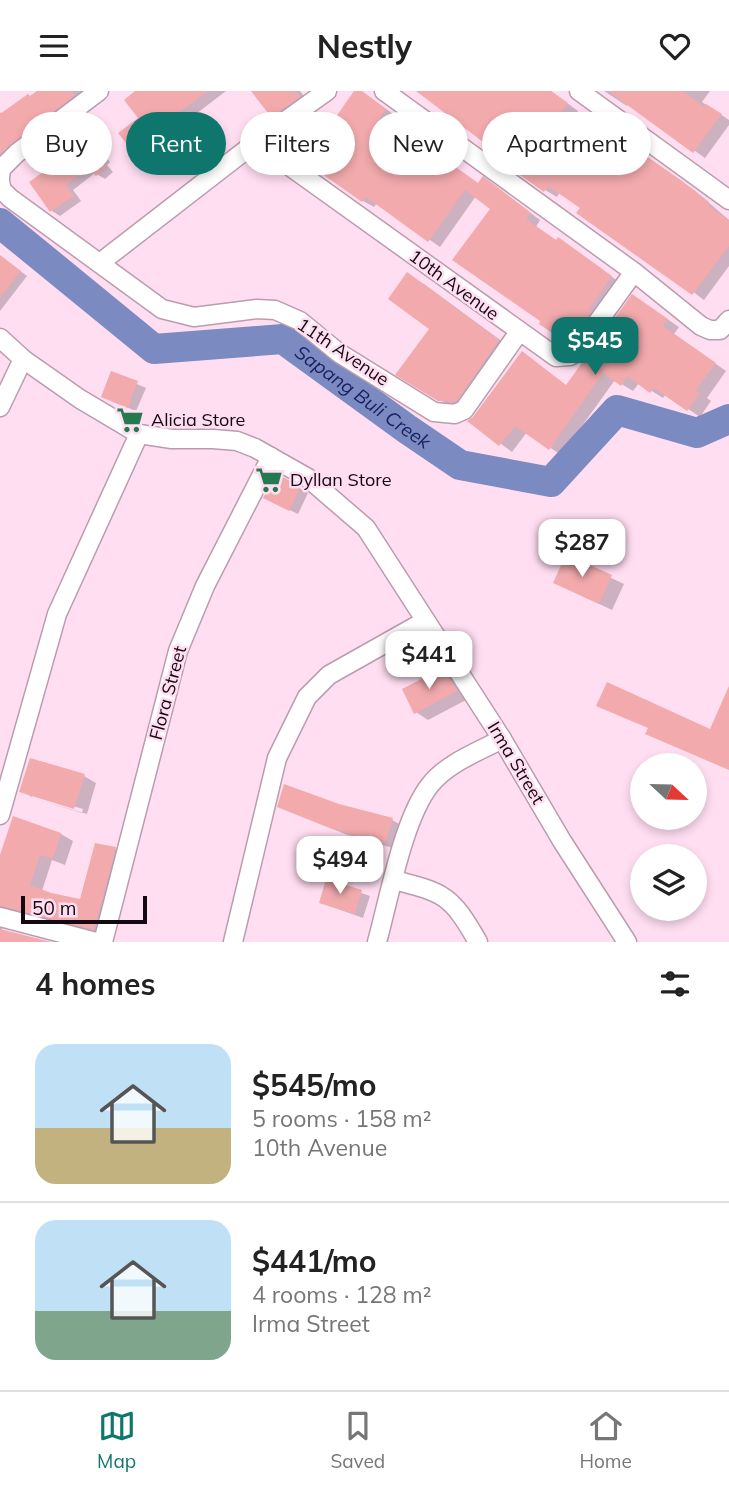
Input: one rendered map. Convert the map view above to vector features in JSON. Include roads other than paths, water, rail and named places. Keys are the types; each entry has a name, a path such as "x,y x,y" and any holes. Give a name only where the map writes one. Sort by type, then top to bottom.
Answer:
{"street":[{"path":"0,176 17,153 99,91"},
{"path":"298,112 327,91"},
{"path":"384,91 634,272 701,326 710,330 724,325"},
{"path":"579,91 729,200"},
{"path":"101,262 240,155"},
{"name":"10th Avenue","path":"303,175 556,357 570,356 582,346 634,272"},
{"name":"11th Avenue","path":"0,176 2,190 10,198 162,309 194,317 257,309 275,310 300,321 339,353 435,412 455,414 464,410 519,332"},
{"name":"Irma Street","path":"0,338 23,359 139,435 172,439 212,439 237,442 255,448 308,478 366,528 502,739 627,942"},
{"path":"0,407 23,359"},
{"path":"0,815 57,614 139,435"},
{"name":"Flora Street","path":"103,942 178,651 205,586 271,457"},
{"path":"233,942 277,758 307,697 329,675 425,621"},
{"path":"377,942 408,826 430,784 447,769 502,739"},
{"path":"394,880 433,890 446,898 461,912 478,942"},
{"path":"0,917 96,942"}],"waterway":[{"name":"Sapang Buli Creek","path":"0,223 154,349 283,339 460,465 551,482 617,410 697,433 729,419"}],"place":[{"name":"Alicia Store","path":"130,420"},
{"name":"Dyllan Store","path":"269,480"}]}
